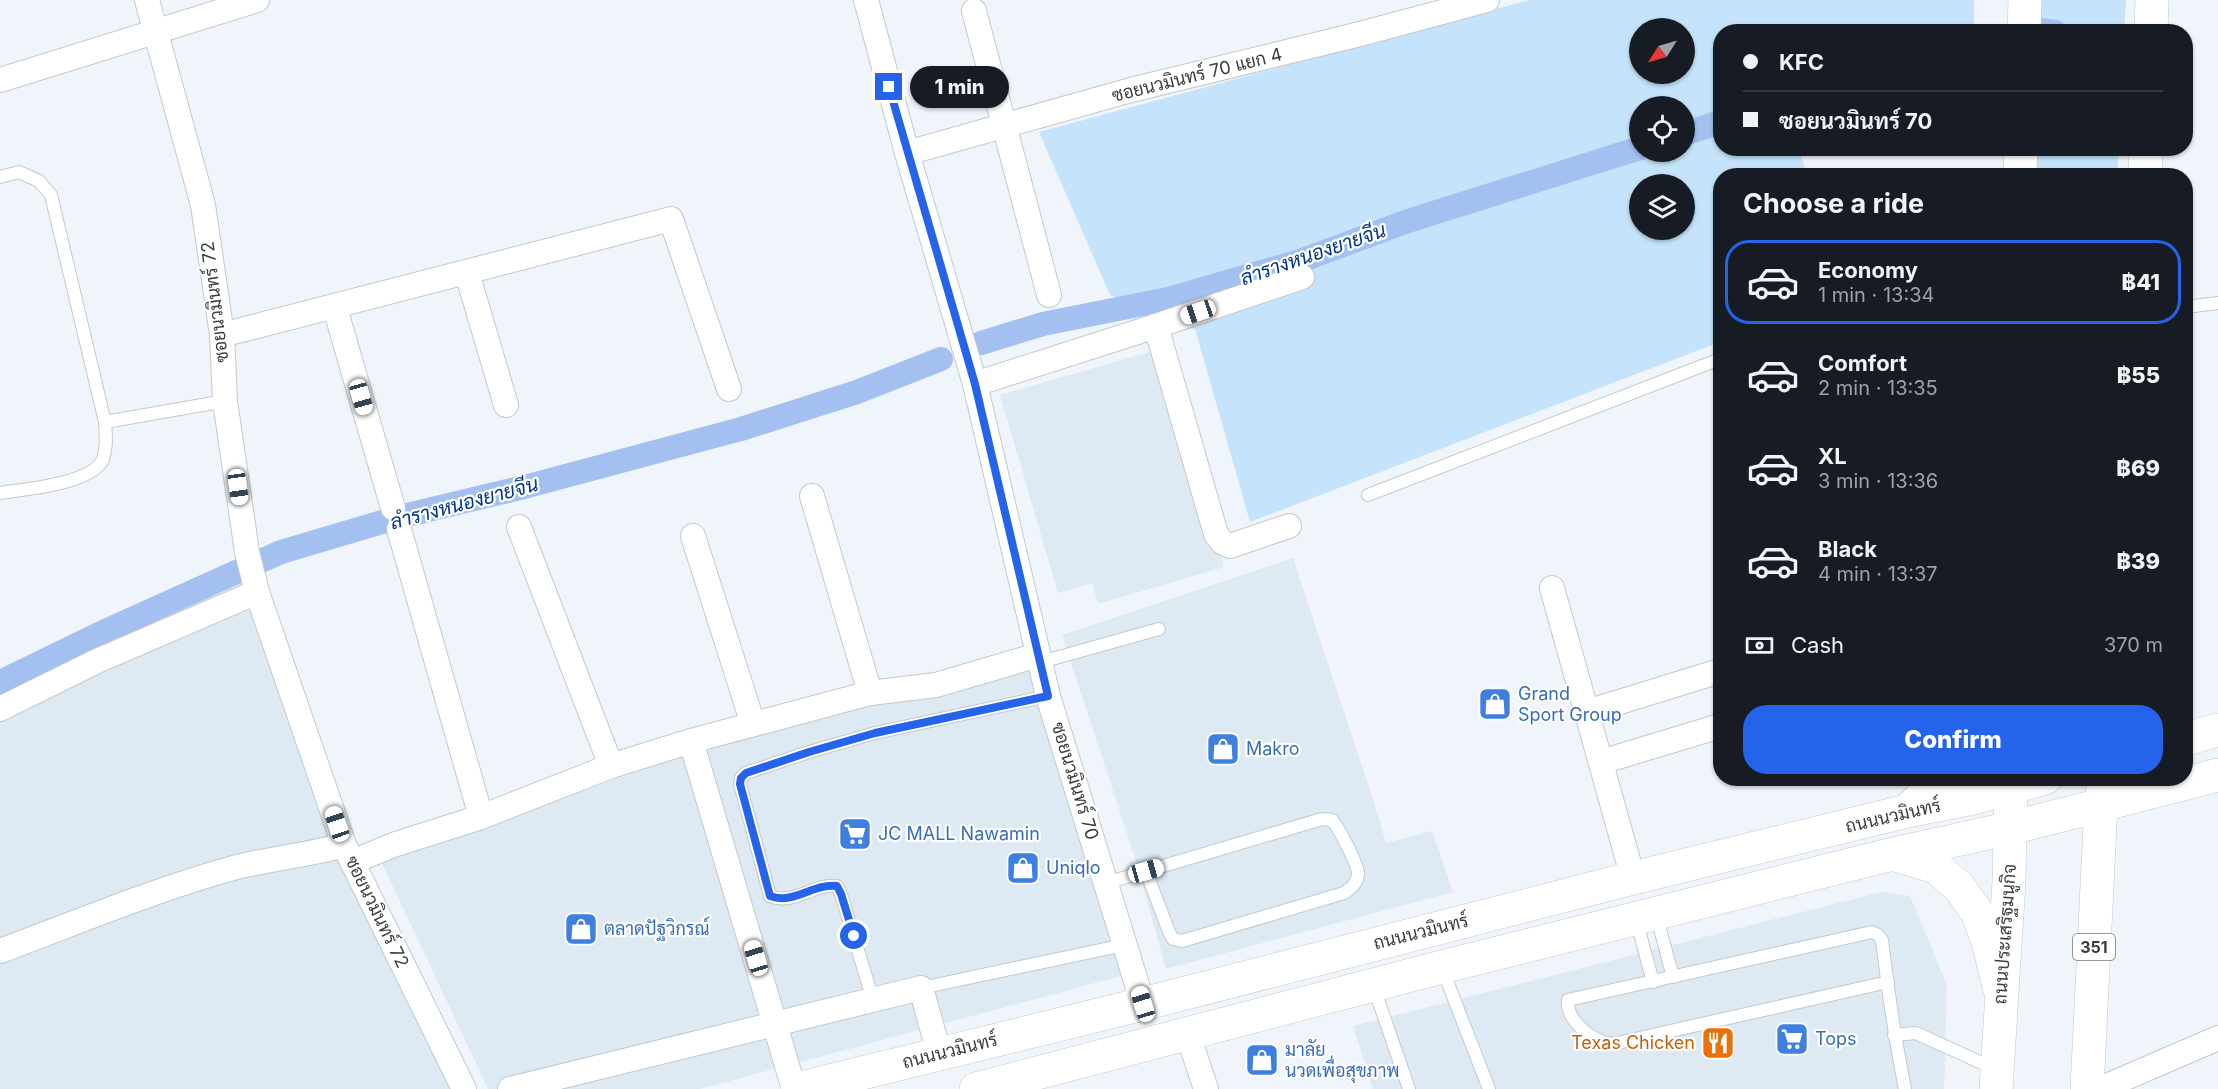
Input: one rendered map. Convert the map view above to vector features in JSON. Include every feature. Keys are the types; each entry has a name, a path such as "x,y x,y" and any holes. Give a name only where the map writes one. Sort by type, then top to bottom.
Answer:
{"main road":[{"path":"2024,24 2025,0"},
{"path":"2151,24 2152,0"},
{"name":"ถนนนวมินทร์","path":"2193,778 2218,775"},
{"path":"1907,811 1933,786"},
{"name":"ถนนนวมินทร์","path":"796,1089 1143,1004 2000,786"},
{"name":"ถนนประเสริฐมนูกิจ","path":"1996,1079 2011,828 2011,786"},
{"name":"ถนนนวมินทร์","path":"976,1089 1030,1082 1373,984 1893,854 2011,828 2102,791 2138,786"},
{"name":"351","path":"2087,1089 2102,791"},
{"path":"1893,854 1936,867 1959,887 1978,914 1989,945 2001,994"}],"street":[{"name":"ซอยนวมินทร์ 72","path":"147,0 203,205 222,336 225,401 247,552 255,584 348,853 464,1089"},
{"path":"0,80 257,0"},
{"name":"ซอยนวมินทร์ 70","path":"866,0 907,153 975,384 1048,696 1143,1004"},
{"name":"ซอยนวมินทร์ 70 แยก 4","path":"907,153 1131,90 1360,34 1487,0"},
{"path":"974,11 1049,295"},
{"path":"222,336 671,219 729,389"},
{"path":"467,273 507,405"},
{"path":"975,384 1302,277"},
{"path":"335,308 481,817"},
{"path":"1156,326 1216,534 1222,542 1230,546 1289,525"},
{"path":"812,496 870,693"},
{"path":"519,527 612,766"},
{"path":"693,536 753,724"},
{"path":"0,709 255,584"},
{"path":"1552,588 1634,878"},
{"path":"0,951 174,886 273,858 317,852 348,853 396,844 481,817 612,766 691,741 870,693 936,684 1040,659"},
{"path":"1587,712 1713,673"},
{"path":"1601,762 1713,728"},
{"path":"691,741 796,1089"},
{"path":"510,1089 921,988 939,1053"},
{"path":"1188,1035 1206,1089"},
{"path":"2100,1089 2218,1038"}],"lane":[{"path":"0,177 19,172 39,181 51,195 105,422 106,445 102,462 83,477 67,482 0,493"},
{"path":"2193,306 2218,303"},
{"path":"1368,495 1713,362"},
{"path":"105,422 225,401"},
{"path":"1040,659 1160,629"},
{"path":"873,1000 837,886 830,885 795,897 779,899 770,896 740,784 741,778 746,773 798,755 875,733 1048,696"},
{"path":"1106,883 1146,871 1322,819 1332,820 1340,829 1358,873 1354,886 1344,893 1182,941 1173,939 1169,932 1146,871"},
{"path":"1646,915 1673,977"},
{"path":"1646,915 1653,982"},
{"path":"1887,982 1613,1044 1602,1042 1590,1035 1577,1022 1568,1007 1568,1000 1872,932 1882,940 1894,1035 1905,1089"},
{"path":"921,988 1124,945"},
{"path":"1442,967 1489,1089"},
{"path":"1373,984 1409,1089"},
{"path":"1894,1035 1916,1033 1996,1079"}],"shaded area":[{"path":"1530,0 1974,0 1974,24 1713,24 1713,156 1801,156 1805,168 1713,168 1713,345 1250,522 1195,329 1110,295 1039,132"},
{"path":"2033,0 2126,0 2124,24 2032,24"},
{"path":"2030,156 2118,156 2118,168 2029,168"},
{"path":"1160,349 1224,567 1098,604 1092,583 1058,593 1000,395"},
{"path":"1293,558 1386,843 1432,831 1453,892 1166,969 1135,858 1062,635"},
{"path":"240,582 333,842 452,1089 0,1089 0,697"},
{"path":"1033,665 1121,976 700,1089 488,1089 381,861 699,750 869,698"},
{"path":"1882,892 1910,896 1947,985 1944,1089 1373,1089 1353,1026"}],"waterway":[{"name":"ลำรางหนองยายจีน","path":"1695,130 1713,124"},
{"name":"ลำรางหนองยายจีน","path":"981,343 1043,324 1168,299 1300,261 1408,221 1629,151"},
{"name":"ลำรางหนองยายจีน","path":"0,682 101,633 281,552 399,517 528,486 741,429 857,392 941,359"}],"place":[{"name":"Grand Sport Group","path":"1495,704"},
{"name":"Makro","path":"1223,749"},
{"name":"JC MALL Nawamin","path":"855,834"},
{"name":"Uniqlo","path":"1023,868"},
{"name":"ตลาดปัฐวิกรณ์","path":"581,929"},
{"name":"Tops","path":"1792,1039"},
{"name":"Texas Chicken","path":"1718,1043"},
{"name":"มาลัย นวดเพื่อสุขภาพ","path":"1262,1060"}],"route":[{"path":"854,936 837,886 830,885 795,897 779,899 770,896 740,784 741,778 746,773 875,733 1048,696 975,384 889,87"}]}
